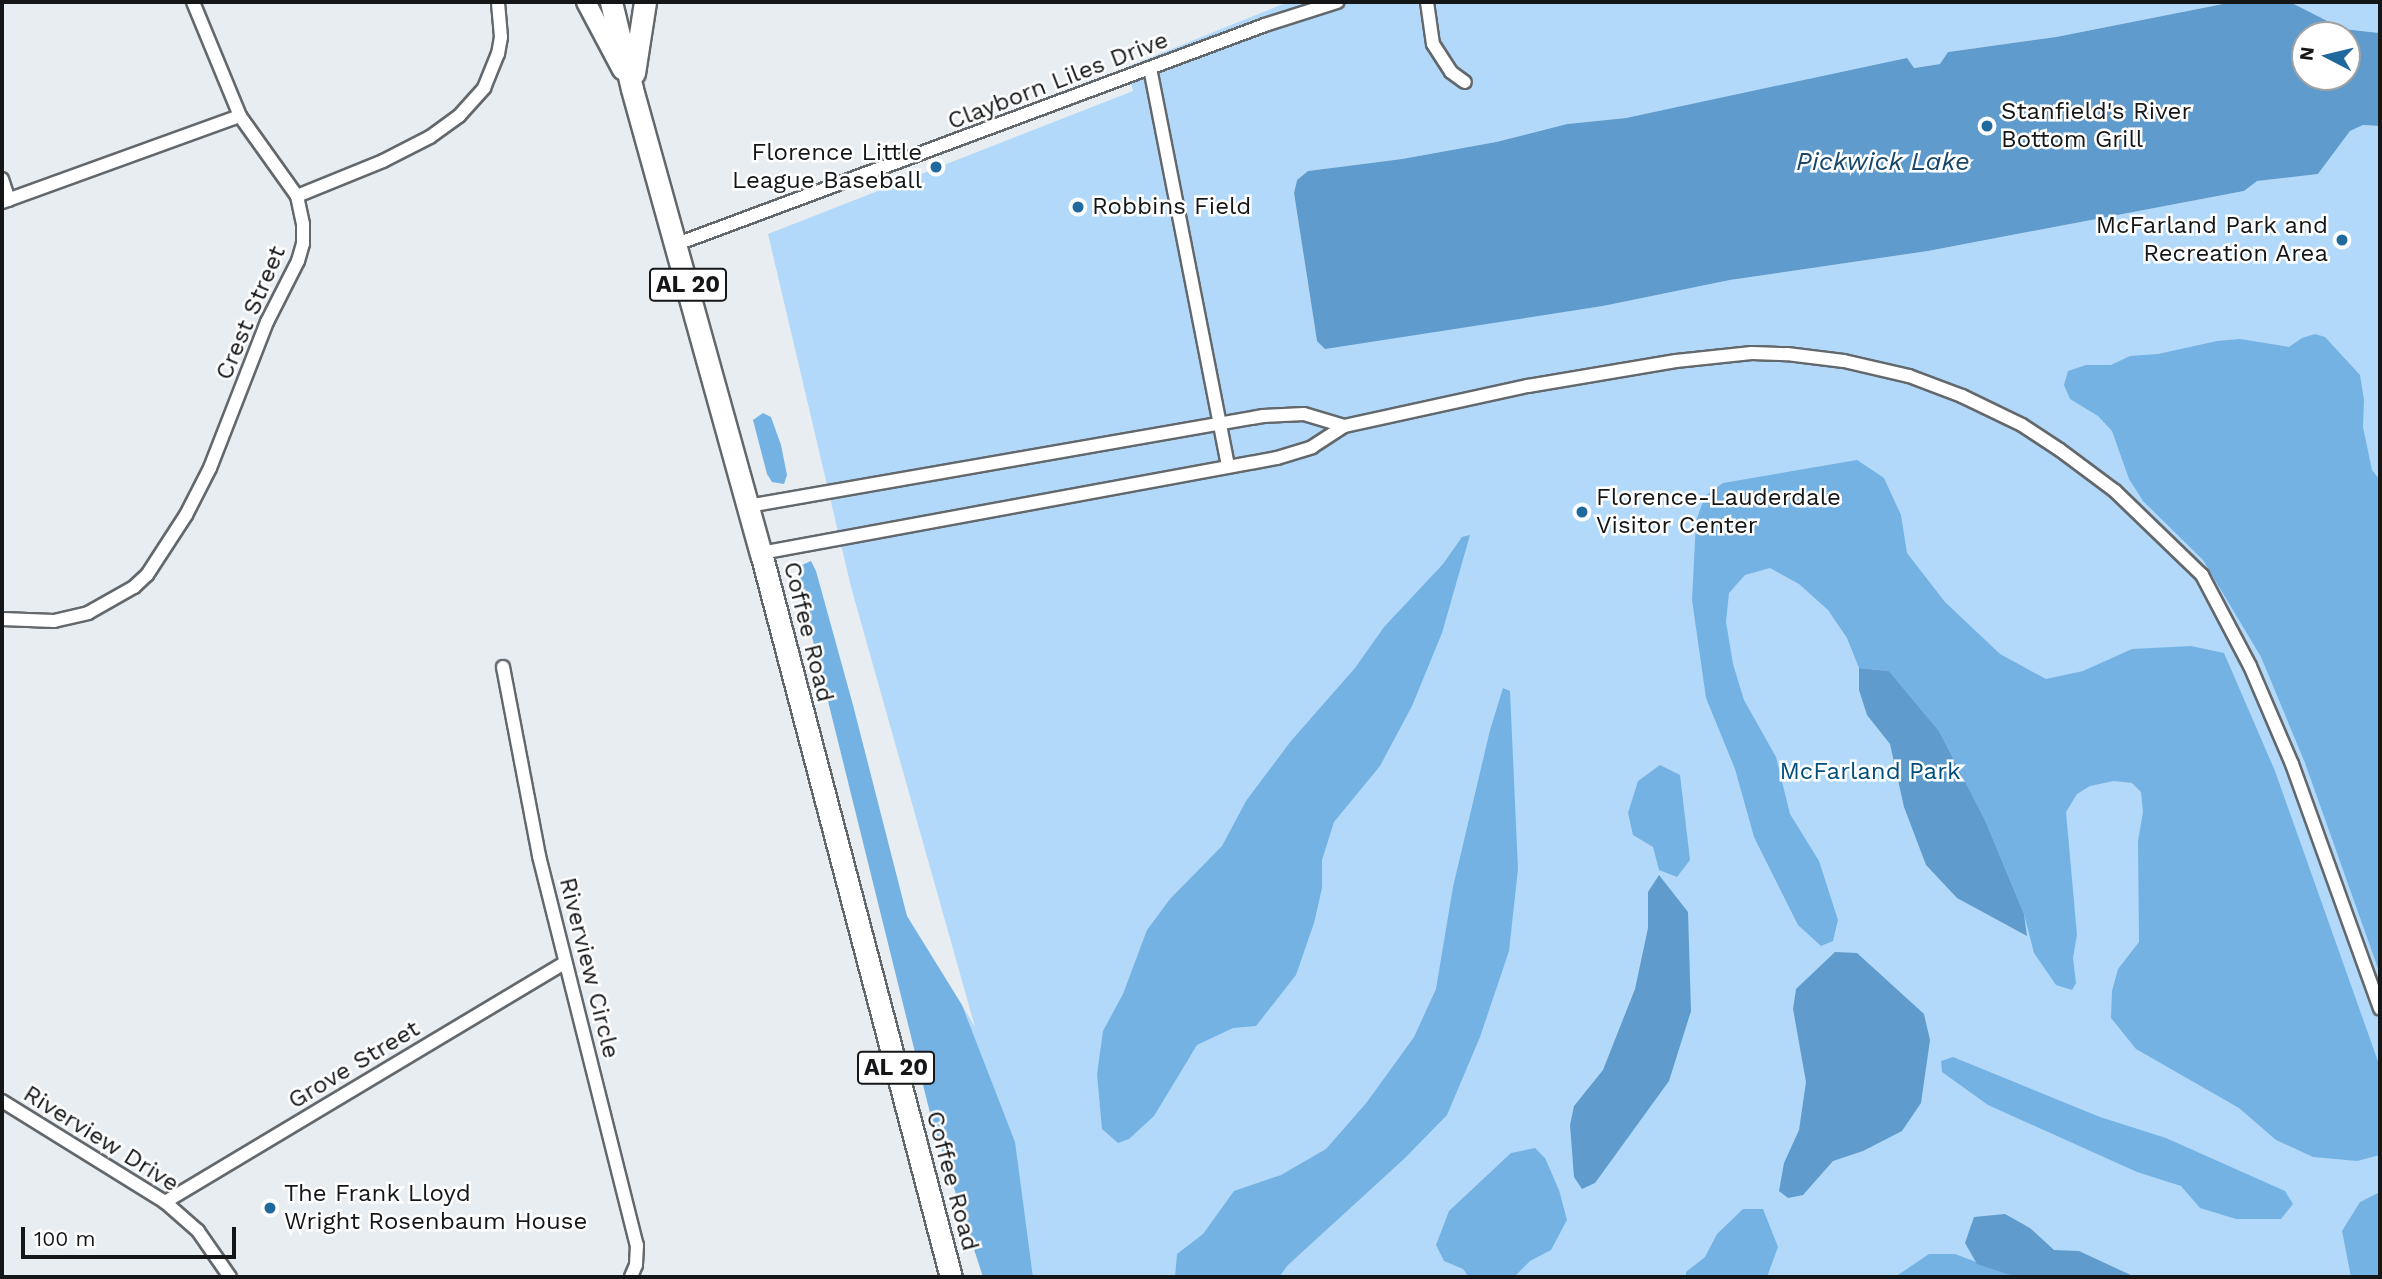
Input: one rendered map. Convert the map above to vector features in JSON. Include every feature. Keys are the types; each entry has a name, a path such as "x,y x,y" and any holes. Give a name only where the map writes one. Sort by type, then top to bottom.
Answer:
{"main road":[{"path":"586,2 632,89"},
{"name":"Coffee Road","path":"611,2 632,89 761,553 951,1277"},
{"path":"632,89 645,2"}],"street":[{"path":"193,2 240,116 297,196 383,161 430,137 459,116 484,88 498,54 501,37 498,2"},
{"name":"Clayborn Liles Drive","path":"677,244 1150,68 1337,2"},
{"path":"1427,2 1433,44 1451,72 1465,82"},
{"path":"1150,68 1228,466"},
{"path":"2,179 6,201 240,116"},
{"name":"Crest Street","path":"2,619 54,621 88,613 134,587 158,561 186,515 209,468 267,322 292,277 303,244 297,196"},
{"path":"761,553 1277,458 1312,447 1345,426 1528,386 1699,357 1752,353 1844,360 1909,376 1962,396 2022,425 2115,491 2202,575 2250,666 2292,764 2380,1009"},
{"path":"748,506 1219,422 1304,414 1345,426"},
{"name":"Riverview Circle","path":"503,667 539,856 637,1245 636,1265 631,1277"},
{"name":"Grove Street","path":"165,1202 565,963"},
{"name":"Riverview Drive","path":"2,1101 165,1202 198,1231 230,1277"}],"green space":[{"name":"McFarland Park","path":"1288,2 2233,2 2056,37 1948,52 1941,64 1792,84 1626,118 1567,124 1496,142 1402,159 1308,171 1297,180 1294,193 1317,341 1444,330 1603,306 1730,280 1928,251 2244,191 2256,181 2318,174 2350,131 2363,125 2380,126 2380,1277 1033,1277 1024,1212 987,1070 962,1005 975,1027 851,587 768,234 1133,91 1127,67"},
{"path":"2290,2 2380,2 2380,33 2361,31 2361,21 2327,21"}],"shaded area":[{"path":"2315,334 2325,337 2360,375 2364,400 2363,427 2372,470 2380,480 2380,974 2305,763 2261,657 2203,560 2143,501 2129,479 2112,431 2098,416 2070,399 2064,385 2068,371 2086,365 2111,365 2130,356 2158,354 2217,341 2240,339 2289,347 2302,338"},
{"path":"763,413 771,417 781,445 787,475 784,484 772,482 767,474 753,420"},
{"path":"1857,460 1884,478 1901,515 1907,553 1945,602 2000,654 2046,679 2083,671 2132,649 2191,646 2224,653 2275,771 2380,1067 2380,1155 2357,1161 2313,1157 2276,1140 2239,1108 2136,1049 2111,1018 2112,991 2118,969 2139,942 2138,841 2143,812 2141,792 2132,783 2114,781 2090,786 2077,794 2066,812 2077,935 2073,958 2076,983 2072,990 2056,985 2034,953 2024,914 1985,820 1939,731 1889,671 1859,668 1847,638 1828,610 1799,584 1770,568 1745,575 1729,593 1726,622 1733,664 1744,700 1776,757 1790,814 1819,861 1838,920 1833,941 1821,946 1798,925 1754,837 1735,769 1706,698 1692,600 1696,521 1705,496 1723,483"},
{"path":"1470,535 1442,633 1412,706 1380,766 1334,822 1322,860 1322,888 1314,923 1296,975 1256,1026 1233,1028 1197,1045 1154,1116 1129,1139 1118,1143 1102,1129 1097,1074 1103,1031 1123,994 1147,930 1170,899 1222,846 1246,801 1291,741 1355,668 1384,627 1443,564 1462,537"},
{"path":"811,561 853,705 907,916 962,1005 1015,1142 1033,1277 983,1277 931,1117 798,580 802,565"},
{"path":"1503,688 1510,691 1518,869 1509,951 1480,1037 1447,1115 1405,1158 1288,1265 1279,1277 1175,1277 1177,1254 1203,1234 1234,1191 1281,1175 1326,1149 1367,1102 1414,1037 1436,989 1453,887 1490,730"},
{"path":"1660,765 1680,775 1690,860 1677,877 1659,870 1653,847 1633,835 1628,813 1638,781"},
{"path":"1953,1057 2100,1117 2166,1138 2285,1191 2293,1204 2281,1219 2236,1219 2200,1208 2181,1186 2137,1172 1988,1105 1942,1072 1941,1061"},
{"path":"1535,1148 1545,1158 1559,1190 1567,1220 1551,1250 1530,1261 1514,1277 1469,1277 1463,1269 1444,1261 1436,1245 1449,1211 1511,1153"},
{"path":"2380,1192 2380,1277 2351,1277 2342,1231 2360,1202"},
{"path":"1743,1209 1763,1209 1778,1247 1767,1277 1686,1277 1686,1272 1705,1257 1717,1234"},
{"path":"1929,1254 1955,1254 2016,1277 1895,1277"}],"water":[{"name":"Pickwick Lake","path":"2233,2 2290,2 2327,21 2291,21 2291,91 2361,91 2361,31 2380,33 2380,126 2363,125 2350,131 2318,174 2257,181 2244,191 1928,251 1730,280 1603,306 1325,349 1317,341 1294,193 1297,180 1308,171 1402,159 1496,142 1567,124 1626,118 1907,58 1914,68 1940,64 1948,52 2056,37"},
{"path":"1859,668 1889,671 1939,731 1985,820 2024,914 2027,936 1957,898 1926,865 1904,807 1890,744 1867,715 1859,690"},
{"path":"1659,875 1688,912 1691,1011 1669,1081 1595,1183 1582,1189 1574,1177 1570,1125 1574,1106 1603,1070 1635,989 1648,928 1648,892"},
{"path":"1835,952 1857,953 1924,1014 1930,1040 1921,1103 1902,1131 1863,1151 1833,1161 1803,1195 1788,1198 1779,1191 1784,1163 1799,1130 1806,1082 1793,1009 1796,989"},
{"path":"2005,1214 2030,1228 2054,1250 2079,1251 2135,1277 2016,1277 1977,1264 1965,1243 1974,1217"}],"place":[{"name":"Stanfield's River Bottom Grill","path":"1987,126"},
{"name":"Florence Little League Baseball","path":"936,167"},
{"name":"Robbins Field","path":"1078,207"},
{"name":"McFarland Park and Recreation Area","path":"2342,240"},
{"name":"Florence-Lauderdale Visitor Center","path":"1582,512"},
{"name":"The Frank Lloyd Wright Rosenbaum House","path":"270,1208"}]}
